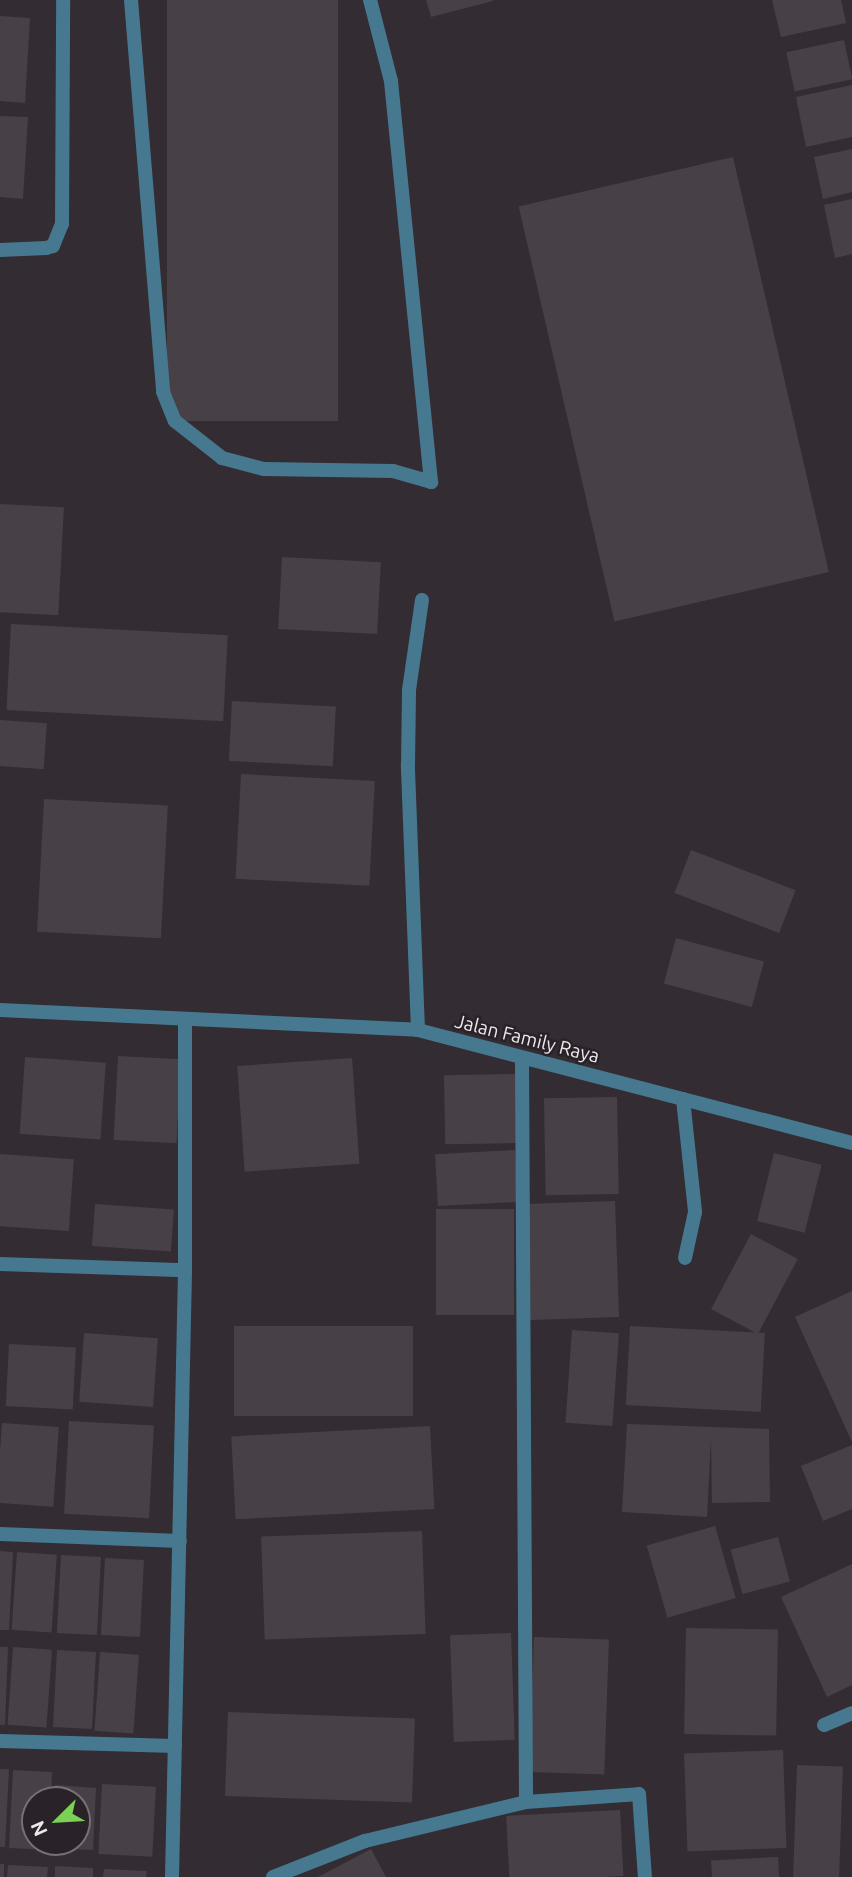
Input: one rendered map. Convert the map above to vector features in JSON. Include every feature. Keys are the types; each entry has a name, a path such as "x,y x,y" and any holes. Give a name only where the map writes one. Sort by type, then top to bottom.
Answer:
{"street":[{"path":"0,250 53,246 62,224 63,0"},
{"path":"131,0 163,393 175,421 222,458 264,469 393,471 432,482 391,81 370,0"},
{"path":"418,1031 408,764 409,690 422,600"},
{"name":"Jalan Family Raya","path":"0,1010 186,1022 418,1031 852,1143"},
{"path":"172,1877 185,1270 186,1022"},
{"path":"522,1058 526,1802"},
{"path":"683,1099 695,1212 685,1258"},
{"path":"0,1264 185,1270"},
{"path":"0,1534 180,1541"},
{"path":"824,1725 852,1713"},
{"path":"0,1741 175,1746"},
{"path":"273,1877 365,1841 526,1802 639,1794 645,1877"}],"building":[{"path":"167,0 338,0 338,421 167,421"},
{"path":"426,0 493,0 493,1 431,17"},
{"path":"772,0 841,0 846,23 781,37"},
{"path":"0,16 30,18 25,103 0,101"},
{"path":"844,40 852,79 795,91 786,52"},
{"path":"852,85 852,137 806,147 796,97"},
{"path":"0,116 28,117 23,199 0,197"},
{"path":"852,149 852,192 823,199 814,157"},
{"path":"733,157 829,572 614,622 519,206"},
{"path":"852,199 852,254 835,258 824,205"},
{"path":"0,504 64,507 58,615 0,612"},
{"path":"282,557 381,562 377,634 278,629"},
{"path":"11,624 228,635 223,721 6,710"},
{"path":"232,701 336,706 333,766 229,761"},
{"path":"0,720 47,723 44,769 0,766"},
{"path":"241,774 375,781 369,886 236,879"},
{"path":"44,799 168,805 161,938 37,932"},
{"path":"691,850 796,890 779,933 675,893"},
{"path":"676,938 764,962 752,1007 664,983"},
{"path":"118,1056 181,1059 177,1143 114,1140"},
{"path":"25,1057 106,1063 100,1139 20,1134"},
{"path":"352,1058 359,1164 245,1172 237,1066"},
{"path":"517,1074 518,1143 445,1144 444,1075"},
{"path":"617,1097 619,1194 546,1195 544,1098"},
{"path":"515,1150 518,1202 438,1206 435,1154"},
{"path":"774,1153 822,1165 805,1233 757,1221"},
{"path":"0,1154 74,1159 69,1231 0,1226"},
{"path":"615,1201 619,1317 530,1320 526,1204"},
{"path":"95,1204 174,1210 171,1251 92,1246"},
{"path":"436,1209 514,1209 514,1315 436,1315"},
{"path":"751,1234 798,1259 758,1334 711,1309"},
{"path":"852,1291 852,1442 795,1317"},
{"path":"234,1326 413,1326 413,1416 234,1416"},
{"path":"630,1326 765,1333 761,1412 626,1405"},
{"path":"572,1330 619,1333 612,1426 566,1423"},
{"path":"84,1333 158,1338 153,1407 79,1402"},
{"path":"9,1344 76,1348 73,1409 6,1406"},
{"path":"69,1421 154,1425 149,1518 64,1514"},
{"path":"2,1423 59,1427 53,1507 0,1503"},
{"path":"627,1424 769,1429 770,1502 712,1503 711,1438 707,1517 622,1512"},
{"path":"430,1426 434,1509 236,1519 231,1436"},
{"path":"852,1445 852,1509 823,1521 801,1466"},
{"path":"715,1526 736,1598 667,1618 647,1546"},
{"path":"422,1531 426,1634 265,1640 261,1537"},
{"path":"778,1537 790,1581 743,1594 731,1550"},
{"path":"0,1551 13,1552 9,1630 0,1630"},
{"path":"17,1552 57,1555 51,1633 12,1630"},
{"path":"61,1555 101,1557 97,1635 57,1633"},
{"path":"105,1558 144,1560 140,1637 101,1635"},
{"path":"852,1564 852,1685 827,1697 781,1597"},
{"path":"686,1628 778,1630 776,1736 684,1734"},
{"path":"511,1633 515,1740 454,1742 450,1635"},
{"path":"534,1637 609,1640 604,1775 529,1772"},
{"path":"0,1647 8,1647 5,1725 0,1725"},
{"path":"13,1647 52,1650 46,1728 8,1725"},
{"path":"57,1650 96,1652 92,1729 53,1727"},
{"path":"100,1652 139,1655 133,1734 94,1731"},
{"path":"228,1712 415,1719 412,1802 225,1796"},
{"path":"783,1750 786,1848 687,1851 684,1753"},
{"path":"797,1765 843,1767 839,1877 793,1877"},
{"path":"0,1769 9,1769 5,1847 0,1847"},
{"path":"13,1770 52,1772 52,1786 21,1786 21,1849 9,1848"},
{"path":"102,1784 156,1787 152,1857 98,1854"},
{"path":"91,1788 96,1788 91,1850"},
{"path":"620,1810 623,1876 509,1877 506,1816"},
{"path":"371,1849 386,1877 318,1877"},
{"path":"778,1857 779,1877 712,1877 711,1861"},
{"path":"0,1864 4,1864 4,1877 0,1877"},
{"path":"8,1865 48,1867 47,1877 7,1877"},
{"path":"55,1866 93,1868 93,1877 55,1877"},
{"path":"104,1869 147,1871 146,1877 103,1877"}]}
